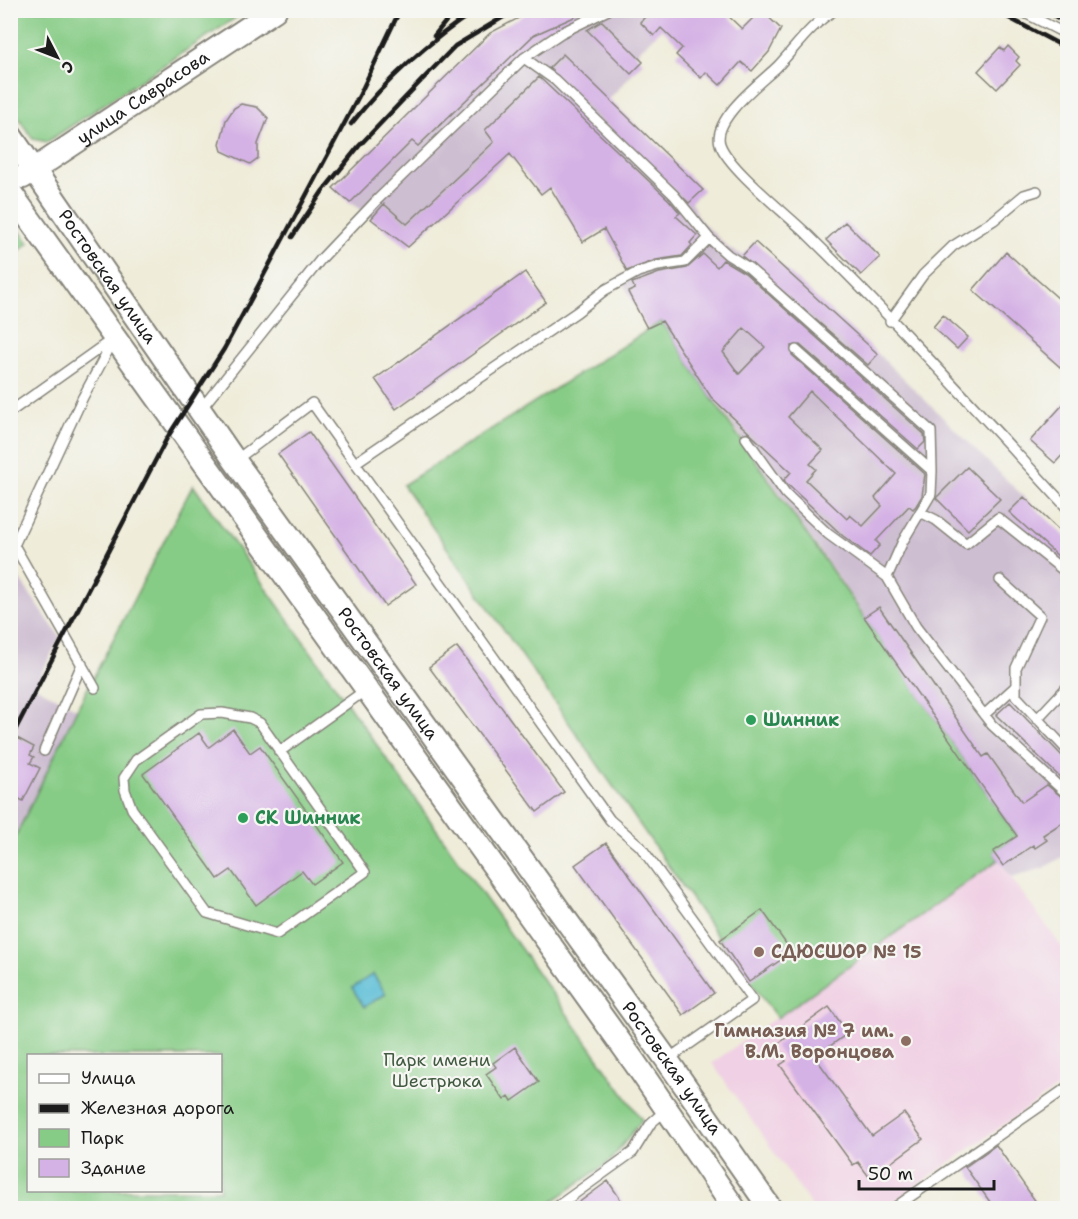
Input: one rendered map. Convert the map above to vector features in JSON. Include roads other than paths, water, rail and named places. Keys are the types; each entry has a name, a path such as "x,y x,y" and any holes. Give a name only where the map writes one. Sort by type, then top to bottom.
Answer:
{"street":[{"name":"улица Саврасова","path":"10,185 275,10"},
{"name":"Ростовская улица","path":"10,135 201,408 235,461 667,1060 770,1209"},
{"name":"Ростовская улица","path":"10,192 667,1108 734,1209"}],"lane":[{"path":"201,408 321,259 378,199 524,58 561,33 608,10"},
{"path":"835,10 819,20 776,67 742,98 722,128 720,144 733,163 809,236 1068,509"},
{"path":"1019,10 1068,35"},
{"path":"524,58 555,80 674,195 709,238 728,255 749,268 931,431 931,494 903,541 887,577"},
{"path":"890,321 923,275 953,246 994,220 1024,195 1037,191"},
{"path":"355,463 577,312 605,290 638,272 686,262 709,238"},
{"path":"10,412 114,338"},
{"path":"10,554 13,541 114,338"},
{"path":"796,350 932,471"},
{"path":"235,461 312,403 610,820 640,846 752,1000 667,1060"},
{"path":"746,438 786,494 828,534 887,577 916,627 984,715 1068,795"},
{"path":"920,512 936,520 966,544 998,518 1068,574"},
{"path":"13,541 95,688"},
{"path":"1000,580 1040,616 1016,668 1016,696 1066,746"},
{"path":"44,750 82,664"},
{"path":"984,715 1016,686"},
{"path":"1037,719 1068,686"},
{"path":"279,752 367,689"},
{"path":"222,713 250,718 260,723 279,752 364,872 276,934 207,913 132,809 125,790 124,778 136,760 201,714 222,713"},
{"path":"894,1209 1068,1087"},
{"path":"555,1209 633,1152 651,1123 667,1108"}],"water":[{"path":"373,974 386,994 364,1007 352,988"}],"railway":[{"path":"10,740 167,438 224,349 258,286 360,94 400,10"},
{"path":"434,36 455,10"},
{"path":"351,124 378,92 409,62 442,34 476,10"},
{"path":"292,237 322,192 359,146 455,46 515,10"},
{"path":"994,10 1068,49"},
{"path":"1045,10 1068,24"}],"place":[{"name":"Шинник","path":"751,720"},
{"name":"СК Шинник","path":"243,818"},
{"name":"СДЮСШОР № 15","path":"759,952"},
{"name":"Гимназия № 7 им. В.М. Воронцова","path":"906,1041"}],"park label":[{"name":"Парк имени Шестрюка","path":"437,1070"}]}
